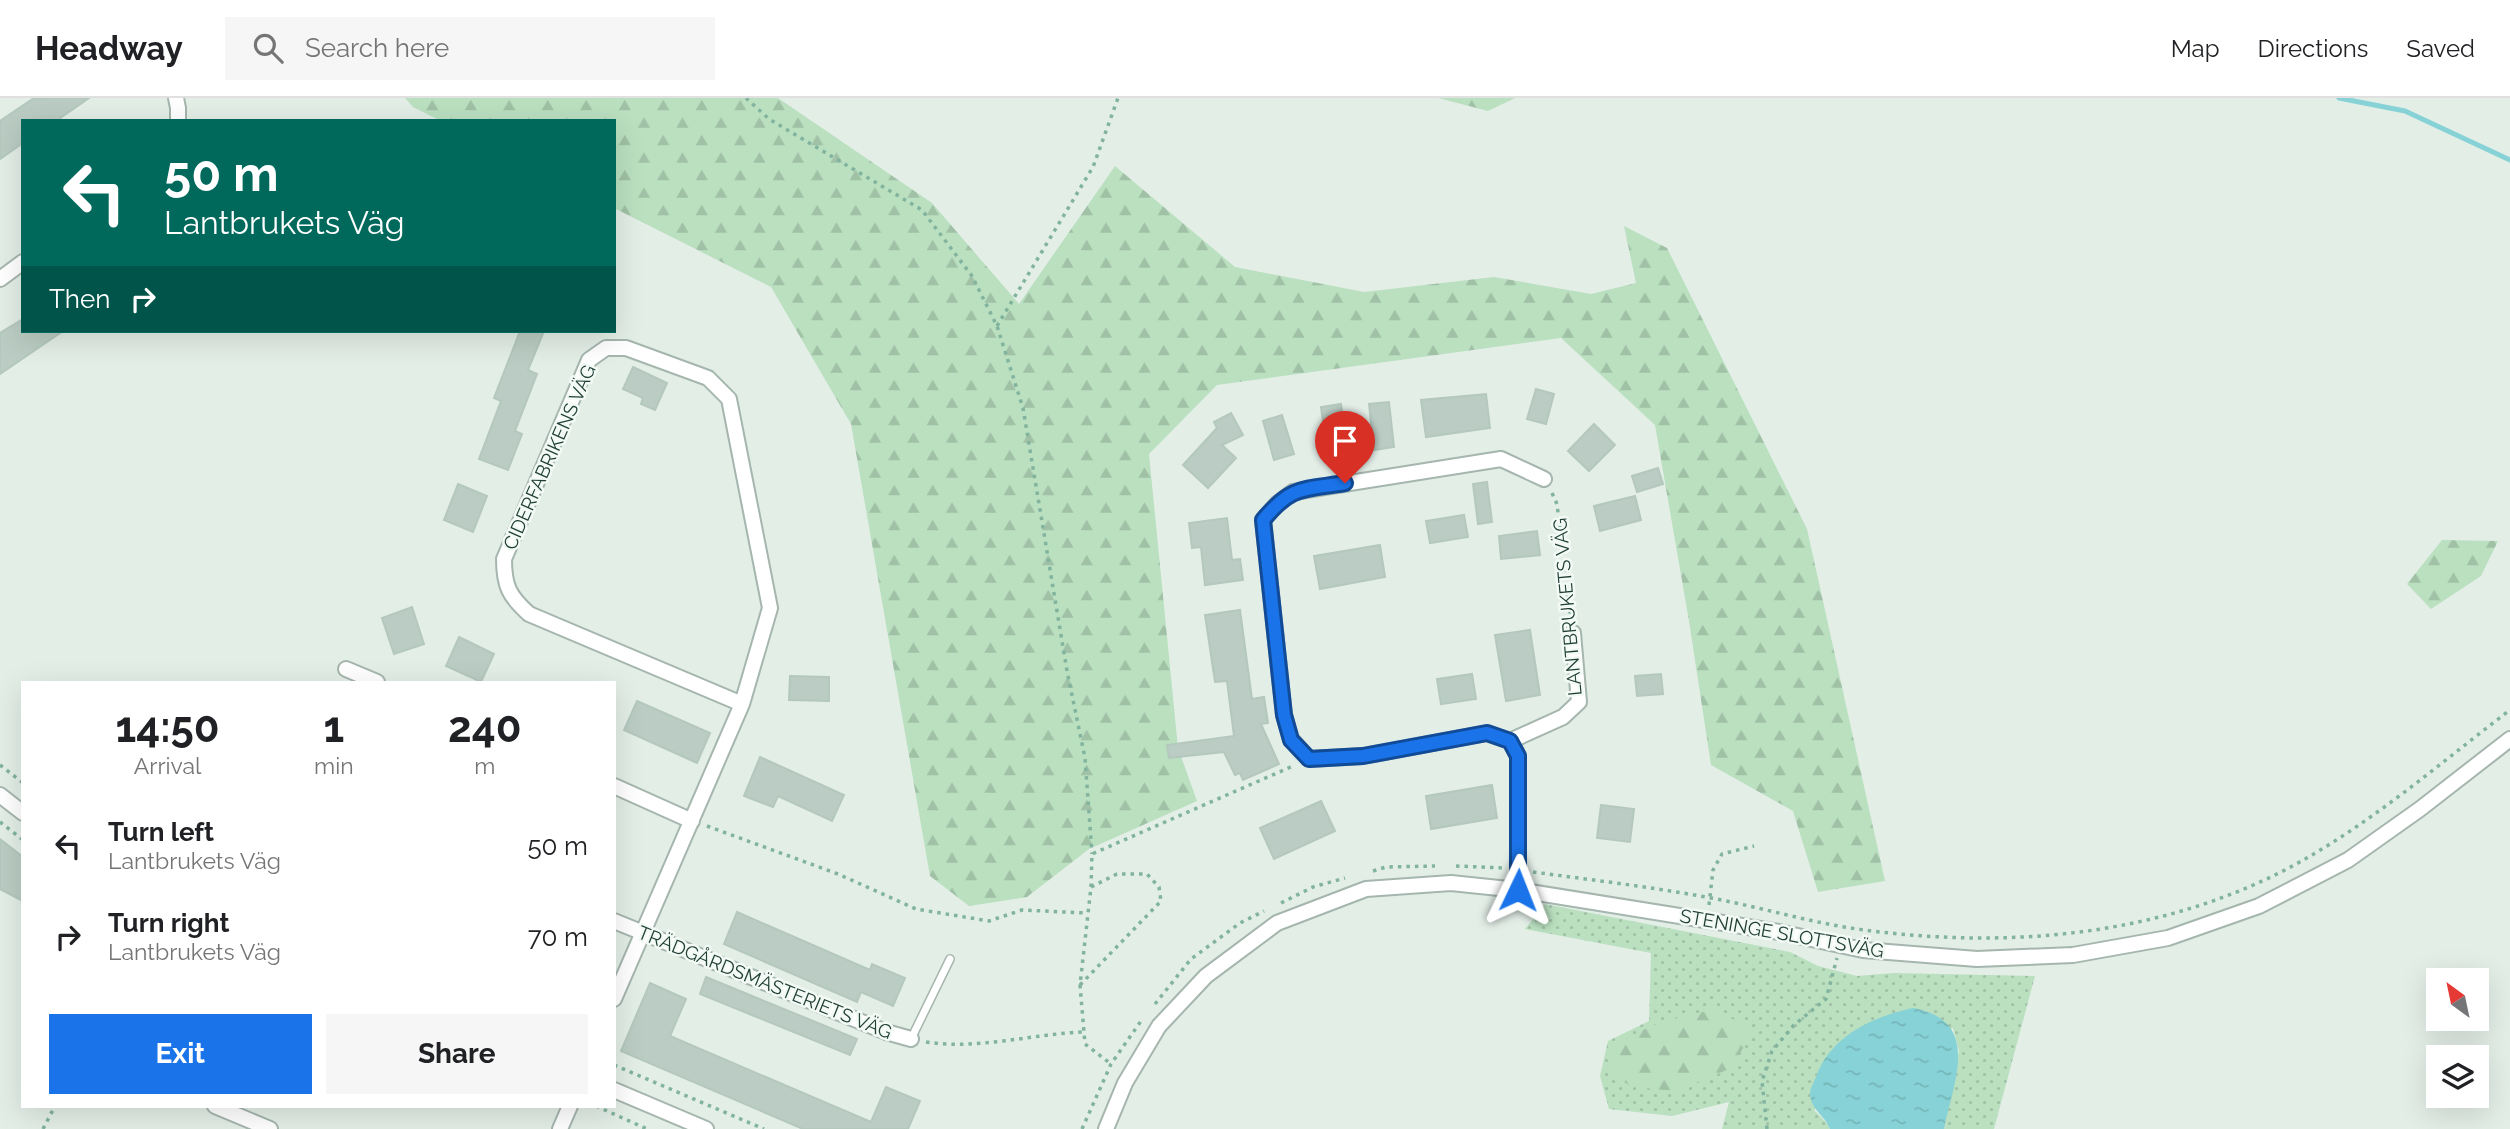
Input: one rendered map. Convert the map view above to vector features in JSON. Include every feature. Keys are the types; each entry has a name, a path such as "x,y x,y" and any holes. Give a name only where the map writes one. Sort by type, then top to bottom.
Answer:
{"street":[{"path":"176,98 178,119"},
{"path":"0,279 21,263"},
{"name":"CIDERFABRIKENS VÄG","path":"616,995 742,704 770,608 729,399 708,378 626,348 606,348 589,360 504,559 504,580 514,600 529,614 742,704"},
{"path":"1518,890 1518,756 1510,741 1487,733 1363,756 1309,759 1291,740 1284,715 1263,520 1277,504 1293,492 1502,459 1544,479"},
{"name":"LANTBRUKETS VÄG","path":"1510,741 1563,717 1580,702 1573,633"},
{"path":"346,669 375,681"},
{"name":"STENINGE SLOTTSVÄG","path":"1106,1129 1125,1083 1159,1026 1206,976 1277,923 1366,890 1451,883 1518,890 1863,950 1977,959 2073,955 2168,938 2259,906 2348,860 2420,810 2510,739"},
{"path":"616,787 692,821"},
{"path":"0,795 21,811"},
{"name":"TRÄDGÅRDSMÄSTERIETS VÄG","path":"616,922 887,1032 911,1039"},
{"path":"616,1091 706,1129"},
{"path":"220,1108 270,1129"},
{"path":"560,1129 569,1108"}],"lane":[{"path":"911,1039 950,959"}],"path":[{"path":"746,98 769,119 922,210 972,276 997,326 1023,408 1067,671 1085,758 1092,854 1080,985 1085,1044 1111,1064"},
{"path":"997,326 1093,167 1118,98"},
{"name":"LANTBRUKETS VÄG","path":"1544,479 1557,504 1573,633"},
{"path":"1362,874 1386,867 1471,865 1711,898 1854,928 1922,936 2000,938 2070,934 2140,922 2223,897 2281,872 2389,805 2510,710"},
{"path":"1092,854 1309,759"},
{"path":"0,765 21,781"},
{"path":"692,821 803,860 916,909 989,921 1022,910 1086,913"},
{"path":"0,822 21,838"},
{"path":"1705,921 1711,898 1713,870 1722,854 1754,846"},
{"path":"1080,985 1161,901 1159,887 1147,874 1117,874 1091,887"},
{"path":"1276,905 1313,887 1349,877"},
{"path":"1151,1009 1191,959 1240,923 1264,911"},
{"path":"1766,1129 1762,1081 1772,1051 1794,1025 1826,999 1840,945"},
{"path":"1082,1129 1111,1064 1143,1019"},
{"name":"TRÄDGÅRDSMÄSTERIETS VÄG","path":"911,1039 946,1045 984,1044 1056,1033 1084,1032"},
{"path":"616,1066 764,1129"},
{"path":"43,1129 54,1108"},
{"path":"601,1108 648,1129"}],"green space":[{"path":"405,98 778,98 932,203 1019,304 1115,166 1235,267 1364,292 1494,277 1591,294 1636,283 1624,226 1667,248 1807,529 1885,881 1818,892 1793,811 1711,765 1655,425 1561,338 1217,385 1149,454 1178,748 1197,801 1089,849 1027,897 969,906 930,876 851,424 771,287 616,209 616,119 437,119 413,107"},
{"path":"1438,98 1515,98 1488,111"},
{"path":"2442,540 2498,541 2481,576 2431,609 2407,584"},
{"path":"1545,904 1790,952 1818,966 1857,976 1894,973 2035,976 1994,1129 1944,1129 1959,1051 1953,1028 1814,1110 1830,1129 1722,1129 1729,1102 1672,1116 1609,1109 1600,1076 1608,1041 1649,1021 1651,953 1525,929"},
{"path":"1716,1009 1754,1032 1729,1069 1677,1091 1632,1087 1613,1075 1608,1052 1621,1042 1659,1023"}],"water":[{"path":"1913,1008 1935,1015 1948,1026 1956,1039 1957,1073 1944,1129 1830,1129 1815,1108 1810,1092 1823,1063 1832,1050 1855,1030 1883,1016"}],"building":[{"path":"34,98 89,98 59,119 21,119 21,144 0,159 0,121"},
{"path":"21,320 21,333 60,333 0,374 0,333"},
{"path":"519,333 543,333 528,370 537,374 515,431 522,434 508,470 479,459 501,401 494,398"},
{"path":"633,367 667,383 655,410 641,404 643,398 623,389"},
{"path":"1536,389 1554,394 1546,424 1527,419"},
{"path":"1486,394 1490,428 1426,437 1421,400"},
{"path":"1389,402 1394,447 1374,450 1369,404"},
{"path":"1341,404 1349,463 1329,466 1321,407"},
{"path":"1231,413 1243,435 1222,445 1236,458 1208,488 1183,465 1217,428 1214,422"},
{"path":"1282,415 1294,454 1274,460 1263,421"},
{"path":"1594,424 1615,445 1589,471 1568,451"},
{"path":"1658,468 1663,484 1637,492 1632,476"},
{"path":"1487,482 1492,522 1478,524 1473,484"},
{"path":"458,484 487,496 473,532 444,520"},
{"path":"1635,496 1641,520 1600,531 1594,506"},
{"path":"1464,515 1468,537 1430,543 1426,521"},
{"path":"1227,518 1232,560 1240,559 1243,580 1205,585 1201,547 1192,548 1189,523"},
{"path":"1537,531 1540,555 1501,559 1499,536"},
{"path":"1380,545 1385,577 1320,589 1314,556"},
{"path":"412,607 424,644 394,654 382,618"},
{"path":"1240,610 1252,699 1264,697 1268,723 1261,724 1279,764 1243,780 1240,773 1235,775 1224,752 1169,758 1167,745 1234,736 1227,681 1215,682 1205,615"},
{"path":"1530,630 1540,695 1506,701 1495,635"},
{"path":"459,637 494,654 481,681 446,666"},
{"path":"1472,674 1476,699 1441,704 1437,679"},
{"path":"1661,674 1663,694 1637,696 1635,676"},
{"path":"790,676 829,677 829,701 789,700"},
{"path":"637,701 710,733 697,763 624,730"},
{"path":"760,757 844,795 832,821 778,796 773,807 744,796"},
{"path":"1492,785 1497,818 1431,829 1426,796"},
{"path":"1321,801 1335,831 1274,859 1260,828"},
{"path":"1601,805 1634,809 1630,842 1597,838"},
{"path":"0,839 21,855 21,900 0,889"},
{"path":"737,912 870,970 872,964 905,978 893,1006 861,992 857,1002 724,944"},
{"path":"706,977 857,1039 850,1055 700,994"},
{"path":"650,983 686,999 670,1036 871,1122 886,1087 920,1101 908,1129 803,1129 621,1051"}],"waterway":[{"path":"2339,98 2405,111 2510,160"}],"route":[{"path":"1345,483 1293,492 1277,504 1263,520 1284,715 1291,740 1309,759 1363,756 1487,733 1510,741 1518,756 1518,890"}]}
